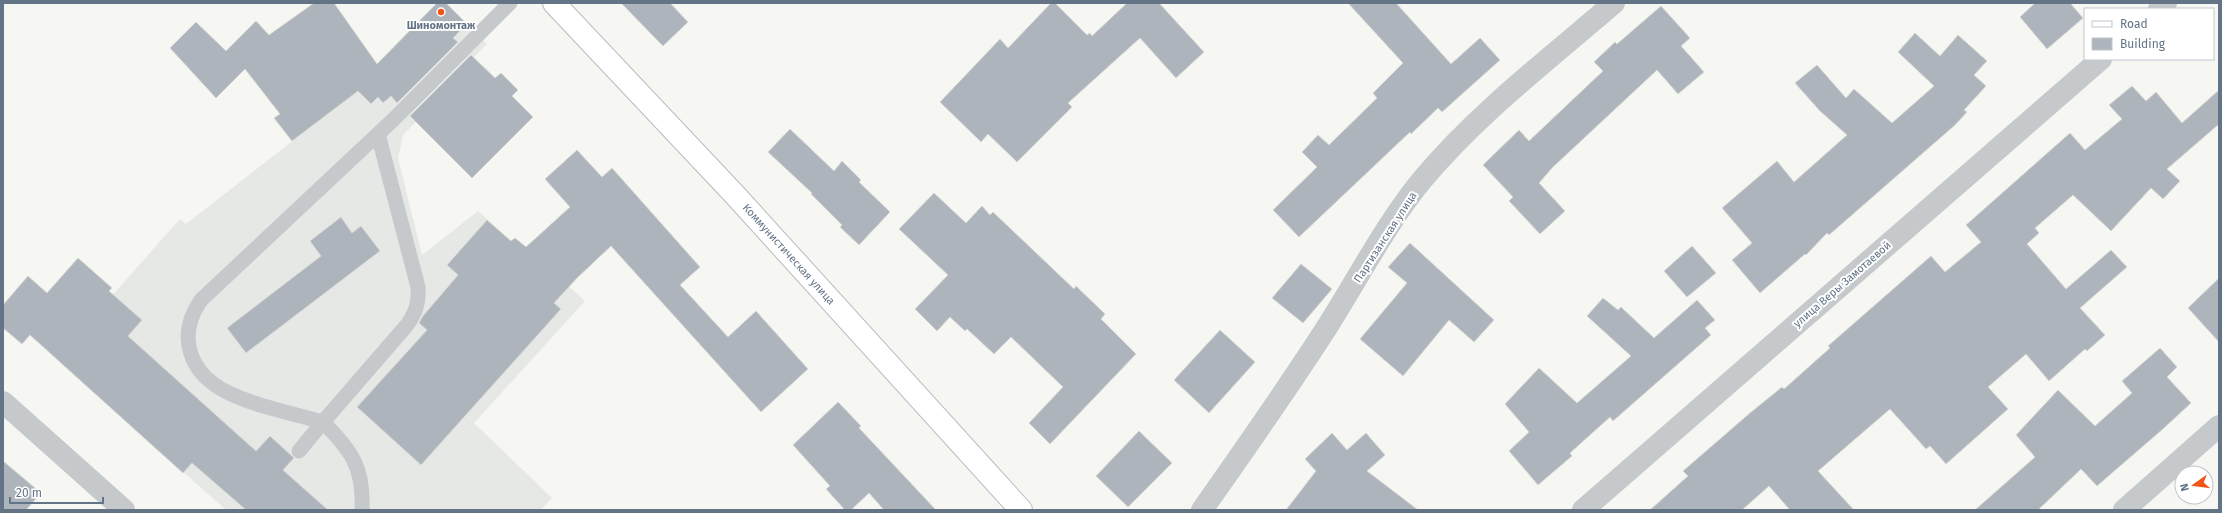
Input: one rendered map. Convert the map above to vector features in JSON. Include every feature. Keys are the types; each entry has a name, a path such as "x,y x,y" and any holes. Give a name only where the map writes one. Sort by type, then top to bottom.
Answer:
{"main road":[{"name":"Коммунистическая улица","path":"554,3 736,195 1021,510"}],"street":[{"name":"Партизанская улица","path":"1202,510 1283,396 1397,216 1421,182 1456,142 1497,103 1614,3"},
{"name":"улица Веры Замотаевой","path":"1583,510 2100,60"},
{"path":"3,402 124,510"},
{"path":"2124,510 2219,426"}],"lane":[{"path":"362,510 360,478 353,458 346,444 323,422 241,398 213,383 200,369 191,355 187,342 188,326 192,312 201,300 378,134 510,3"},
{"path":"299,452 407,325 416,311 419,302 418,287 378,134"}],"shaded area":[{"path":"446,3 487,44 474,57 476,60 403,135 398,158 422,255 478,211 511,241 515,238 585,301 474,423 552,498 540,510 226,510 56,359 180,219 186,224 335,108"}],"building":[{"path":"314,3 334,3 377,64 437,3 446,3 467,24 453,38 458,42 397,103 391,96 383,103 378,97 371,104 358,91 292,141 274,118 280,114 245,69 216,98 170,48 196,22 226,51 256,21 269,35"},
{"path":"621,3 670,3 688,22 663,46"},
{"path":"1051,3 1055,3 1087,35 1090,33 1092,36 1127,3 1159,3 1204,52 1176,78 1140,38 1068,103 1072,107 1017,162 988,134 981,142 940,102 1000,39 1008,48"},
{"path":"1348,3 1396,3 1451,64 1480,38 1500,60 1442,112 1438,108 1411,134 1410,132 1299,237 1273,210 1317,167 1302,152 1318,135 1329,145 1377,98 1373,93 1403,63"},
{"path":"2035,3 2070,3 2083,18 2047,49 2020,17"},
{"path":"1661,6 1690,38 1681,46 1704,72 1678,94 1657,70 1553,167 1539,183 1565,211 1540,234 1509,201 1513,197 1483,165 1519,130 1529,141 1603,71 1594,62 1615,42 1617,44"},
{"path":"1915,33 1940,56 1958,35 1987,61 1974,75 1986,86 1964,110 1967,112 1955,125 1829,235 1827,233 1806,255 1805,254 1760,293 1732,260 1752,243 1722,208 1777,161 1794,182 1847,135 1820,111 1795,83 1817,65 1846,98 1854,89 1892,123 1934,86 1898,52"},
{"path":"471,55 495,78 501,73 518,90 512,96 533,117 472,178 410,116"},
{"path":"2132,86 2146,101 2156,92 2182,123 2219,90 2219,124 2167,169 2180,181 2163,199 2151,188 2111,231 2073,195 2035,228 2039,233 2027,244 2066,289 2111,250 2127,267 2080,308 2105,335 2087,351 2085,349 2049,381 2026,354 1988,387 2008,409 1946,464 1930,446 1926,449 1890,409 1818,471 1854,510 1790,510 1769,486 1742,510 1650,510 1688,476 1683,471 1782,387 1784,389 1830,348 1828,346 1931,256 1945,272 1981,242 1966,225 2070,133 2085,150 2122,119 2109,105"},
{"path":"790,129 834,171 842,161 861,180 859,182 890,212 859,245 840,227 842,225 811,194 812,193 768,152"},
{"path":"577,150 602,177 612,168 700,267 680,285 728,337 756,311 808,369 761,412 611,246 577,278 554,303 561,309 421,465 357,407 427,330 419,323 423,316 458,275 447,265 487,220 511,241 515,238 526,247 570,207 545,179"},
{"path":"934,193 966,223 982,206 990,215 993,212 1074,289 1076,286 1105,314 1101,319 1136,354 1050,444 1029,423 1063,387 1011,337 994,354 967,329 965,331 950,317 937,331 915,309 948,275 899,229"},
{"path":"341,217 352,233 361,226 380,251 246,353 227,328 321,256 310,241"},
{"path":"1410,243 1494,320 1474,342 1449,320 1403,376 1360,339 1407,283 1388,267"},
{"path":"1692,246 1716,273 1687,297 1664,271"},
{"path":"78,258 112,288 109,291 142,320 128,336 256,451 270,436 294,458 283,470 328,510 246,510 192,463 183,473 30,335 22,344 3,328 3,305 28,276 47,293"},
{"path":"1301,264 1332,289 1303,323 1272,298"},
{"path":"2219,278 2219,342 2188,308"},
{"path":"1603,298 1618,310 1621,307 1654,338 1697,300 1715,320 1705,328 1711,335 1613,421 1610,417 1570,453 1572,456 1538,485 1509,451 1529,432 1505,404 1539,368 1577,403 1631,356 1587,316"},
{"path":"1220,330 1255,362 1209,413 1174,380"},
{"path":"2160,348 2177,367 2167,377 2191,403 2164,428 2097,486 2081,469 2038,510 1975,510 2035,457 2016,435 2058,390 2095,426 2132,393 2122,381"},
{"path":"838,402 861,426 859,428 936,510 884,510 869,493 851,510 845,510 826,489 830,486 793,445"},
{"path":"1139,431 1172,463 1128,507 1096,476"},
{"path":"1332,433 1347,450 1366,433 1385,455 1367,471 1418,510 1286,510 1316,471 1305,459"},
{"path":"3,461 41,493 26,510 3,510"}],"place":[{"name":"Шиномонтаж","path":"441,12"}]}
